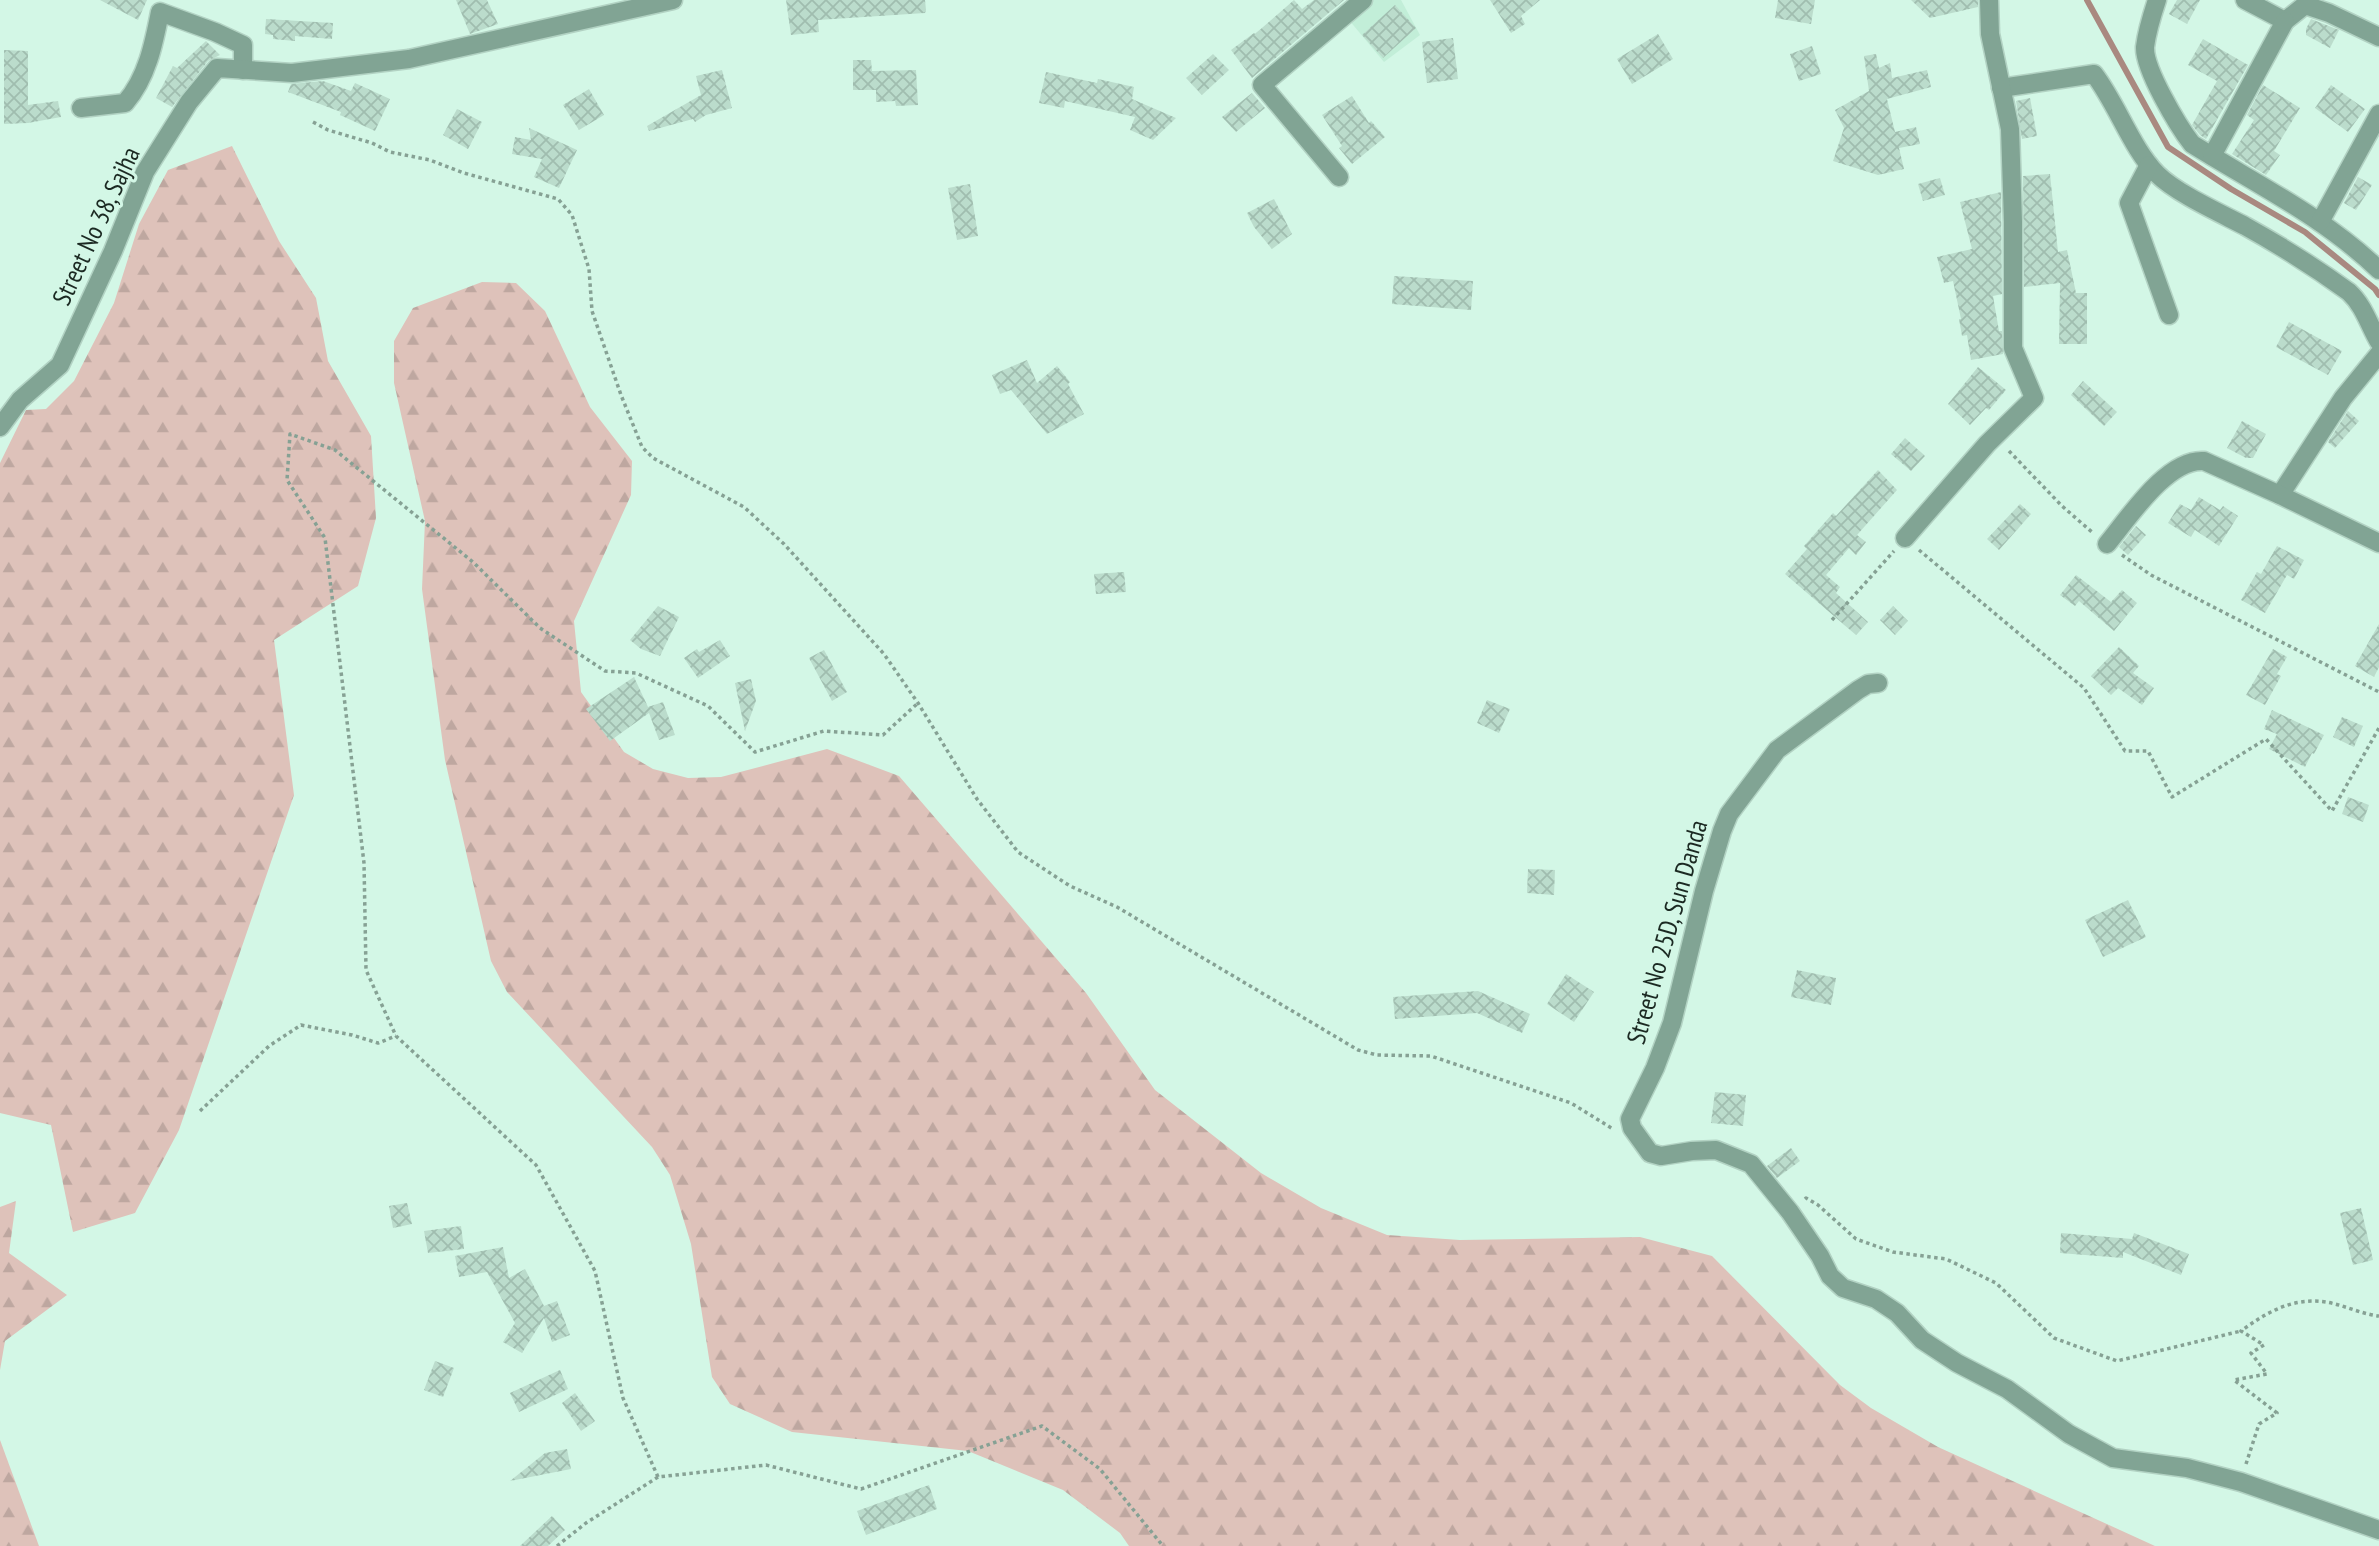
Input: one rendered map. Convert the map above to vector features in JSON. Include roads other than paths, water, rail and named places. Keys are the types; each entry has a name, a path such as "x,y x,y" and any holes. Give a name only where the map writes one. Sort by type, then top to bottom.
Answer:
{"street":[{"name":"Street No 38, Sajha","path":"0,427 20,400 60,365 113,251 145,172 189,102 217,68 292,74 410,59 673,0"},
{"path":"1339,177 1262,85 1363,0"},
{"path":"1905,538 1995,436 2034,398 2012,348 2013,222 2010,129 1990,34 1989,0"},
{"path":"2157,0 2145,49 2148,64 2180,128 2192,144 2320,222 2379,270"},
{"path":"2245,0 2285,21"},
{"path":"2212,156 2285,21 2305,5 2329,13 2379,37"},
{"path":"81,108 125,103 136,90 154,42 160,12 243,45 243,70"},
{"path":"2001,88 2094,74 2149,165 2160,177 2201,203 2271,240 2349,292 2361,302 2379,342"},
{"path":"2320,222 2379,114"},
{"path":"2149,165 2129,203 2169,315"},
{"path":"2280,495 2343,398 2379,354"},
{"path":"2107,544 2143,500 2174,470 2196,460 2204,461 2280,495 2379,543"},
{"name":"Street No 25D, Sun Danda","path":"1878,683 1868,684 1857,690 1777,750 1729,814 1704,891 1672,1023 1655,1068 1630,1119 1632,1128 1650,1153 1661,1156 1716,1150 1751,1164 1790,1212 1830,1276 1843,1288 1876,1299 1897,1313 1922,1340 2007,1390 2069,1434 2113,1458 2187,1468 2241,1482 2379,1530"}],"waterway":[{"path":"2087,0 2168,147 2231,189 2305,232 2379,295"}]}
